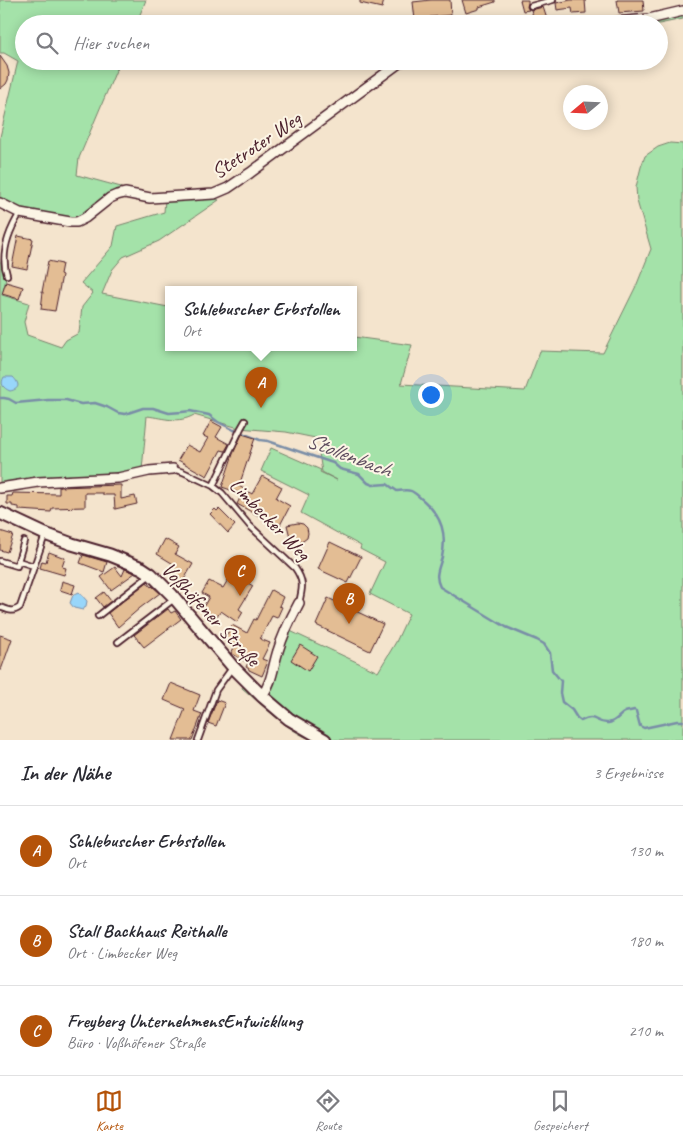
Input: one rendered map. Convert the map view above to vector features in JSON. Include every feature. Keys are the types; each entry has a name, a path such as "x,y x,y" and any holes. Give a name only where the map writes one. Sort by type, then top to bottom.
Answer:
{"street":[{"path":"666,15 683,11"},
{"name":"Stetroter Weg","path":"0,203 20,213 77,222 110,198 125,193 150,198 214,194 228,188 250,173 390,70"},
{"name":"Limbecker Weg","path":"0,488 38,482 118,478 149,470 172,470"},
{"name":"Voßhöfener Straße","path":"0,513 45,534 110,556 142,568 152,574 233,667 262,696 289,719 325,740"},
{"name":"Limbecker Weg","path":"262,696 267,690 283,636 299,603"}],"lane":[{"path":"531,6 554,0"},
{"path":"7,275 3,269 2,257 4,247 8,232 20,213"},
{"path":"213,486 246,421"},
{"name":"Limbecker Weg","path":"172,470 182,472 213,486 222,493 249,526 295,568 301,576 302,585 299,603"},
{"path":"0,607 12,611 20,607 45,534"},
{"path":"0,561 16,566 24,541"},
{"path":"18,561 34,566"},
{"path":"98,616 152,574"},
{"path":"118,642 175,599"},
{"path":"198,740 216,690 233,667"}],"green space":[{"path":"0,0 146,0 140,15 15,15 15,59 4,53 0,53"},
{"path":"683,13 683,19 668,22 668,16"},
{"path":"16,70 116,70 79,158 77,175 121,187 123,191 76,220 20,213 0,203 0,137"},
{"path":"670,143 683,144 683,740 331,740 300,722 270,696 288,630 378,672 396,642 409,614 370,594 385,562 360,549 361,546 301,513 309,495 261,471 271,448 321,470 320,472 337,480 322,472 319,453 325,440 286,432 239,428 194,415 177,420 147,416 142,470 0,486 0,264 2,257 3,269 7,275 2,295 29,303 24,322 27,335 61,347 66,340 79,333 82,307 93,293 81,283 113,246 117,226 164,212 165,199 206,197 219,200 159,241 123,257 112,270 102,294 165,306 165,351 357,351 357,337 412,345 401,384 525,391 540,351 603,353 637,284 651,249 637,201 636,187 645,156 658,147"},
{"path":"244,683 317,740 299,734 278,719 242,688"}],"water":[{"path":"4,377 13,377 18,384 17,388 10,391 6,389 2,384"},
{"path":"79,592 87,601 83,610 74,608 70,603 73,595"}],"building":[{"path":"360,0 384,0 382,8 360,3"},
{"path":"450,0 451,15 414,15 413,2"},
{"path":"462,0 495,0 495,2 466,13"},
{"path":"520,0 528,0 527,7 529,10 523,11"},
{"path":"585,0 586,13 573,14 572,8 557,10 556,3"},
{"path":"617,0 643,0 644,11 619,13"},
{"path":"543,7 546,15 533,15 531,10"},
{"path":"0,56 7,66 9,73 6,84 0,89"},
{"path":"18,236 33,239 27,269 12,266"},
{"path":"48,261 62,264 60,274 62,275 55,311 41,309"},
{"path":"6,282 23,287 19,299 2,294"},
{"path":"211,421 222,427 216,437 229,444 225,451 221,450 207,476 178,460 187,445 200,452 208,438 203,436"},
{"path":"242,434 255,438 239,486 252,494 262,476 282,487 276,498 290,506 279,527 237,504 242,494 222,487"},
{"path":"121,485 121,499 135,496 137,504 115,509 114,495 85,493 85,507 52,508 51,512 19,510 19,507 7,504 7,496 12,496 13,493 59,494 59,487"},
{"path":"215,509 217,511 219,509 235,525 228,533 210,514"},
{"path":"303,524 307,528 308,533 307,538 298,543 290,537 287,525"},
{"path":"0,531 13,535 7,552 0,550"},
{"path":"165,539 179,547 175,554 193,564 182,583 172,577 170,573 175,565 157,554"},
{"path":"330,542 361,557 348,583 318,569"},
{"path":"49,552 65,558 62,567 66,568 64,575 40,568 42,561 46,562"},
{"path":"83,555 107,562 104,572 80,563"},
{"path":"115,567 122,576 125,569 135,573 111,590 101,577"},
{"path":"232,573 253,586 239,609 243,612 237,622 221,611 216,618 202,609 209,597 202,593 209,581 223,588"},
{"path":"62,581 75,585 72,594 60,590"},
{"path":"147,582 160,593 118,627 108,613"},
{"path":"271,590 283,597 279,606 282,607 277,618 272,616 260,639 270,643 262,659 267,661 267,664 262,676 249,670 246,667 248,663 231,653 235,646 224,640 232,625 247,633 254,619 256,620"},
{"path":"104,592 111,601 103,607 96,598"},
{"path":"328,598 383,624 370,651 316,625"},
{"path":"168,609 171,613 175,611 181,619 144,647 134,635"},
{"path":"0,635 12,639 1,670 0,670"},
{"path":"300,645 317,656 308,671 291,660"},
{"path":"171,683 200,695 194,711 202,714 192,740 173,740 185,709 164,700"},
{"path":"217,700 225,703 216,726 208,723"}],"waterway":[{"name":"Stollenbach","path":"0,398 9,399 16,403 48,400 66,400 81,404 95,403 125,414 143,408 153,408 169,413 190,411 209,415 234,430 333,463 340,469 359,474 368,483 373,485 387,484 397,491 407,490 412,492 430,507 442,526 444,541 437,575 440,587 506,627 544,644 550,653 552,670 561,681 560,693 562,702 572,710 577,718 581,721 593,718 600,722 608,723 625,712 634,710 636,711 640,726 644,728 683,721"}],"place":[{"name":"Schlebuscher Erbstollen","path":"261,408"},
{"name":"Freyberg UnternehmensEntwicklung","path":"240,596"},
{"name":"Stall Backhaus Reithalle","path":"349,624"}]}
